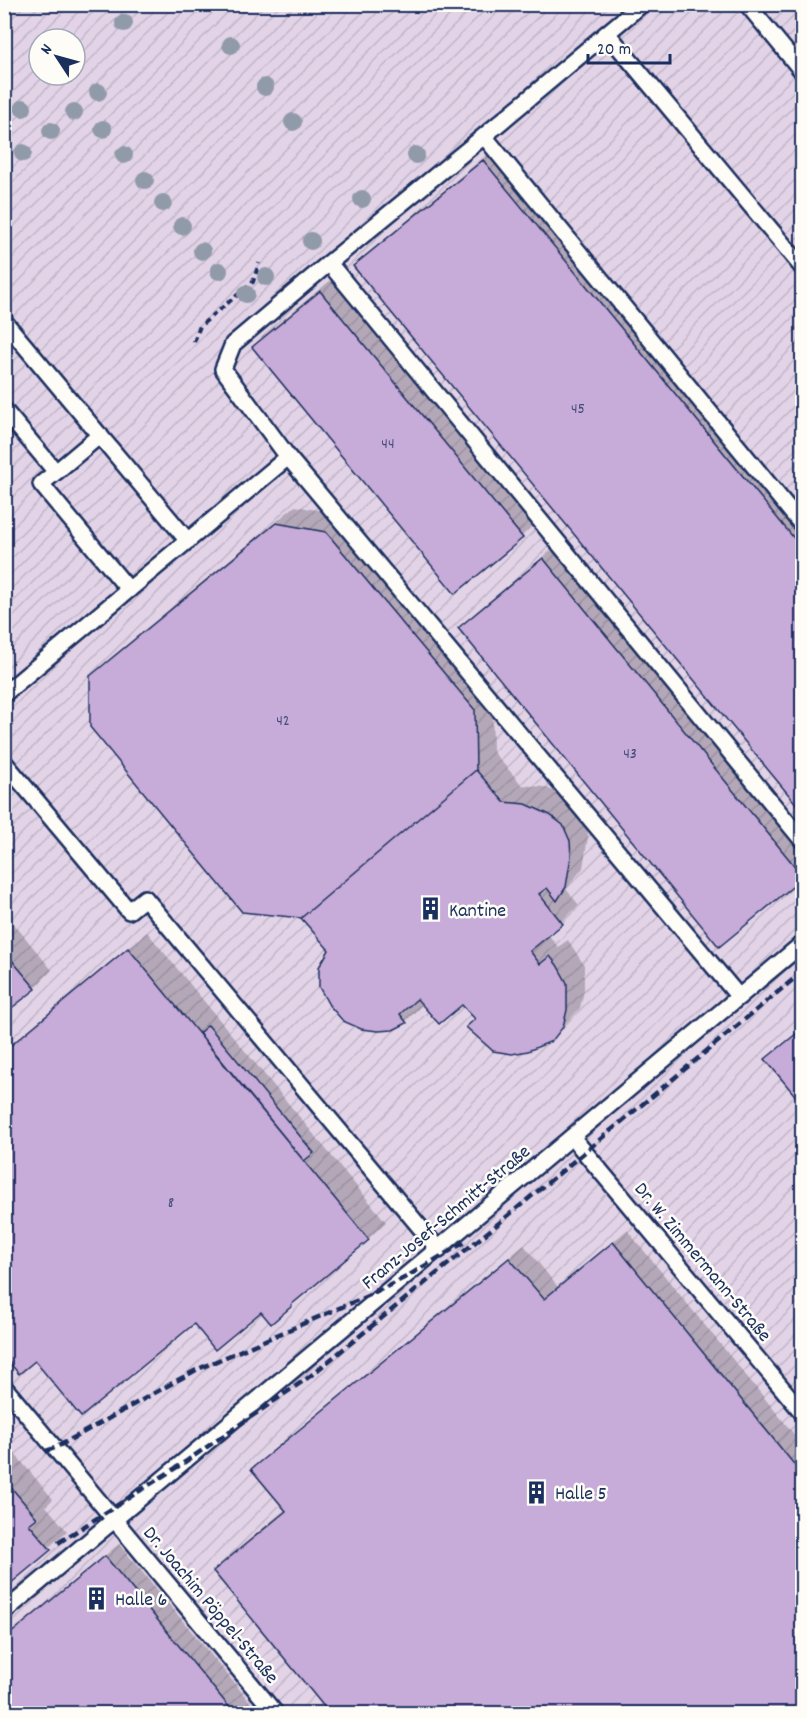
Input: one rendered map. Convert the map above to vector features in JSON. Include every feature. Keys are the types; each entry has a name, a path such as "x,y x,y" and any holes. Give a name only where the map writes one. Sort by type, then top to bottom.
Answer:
{"lane":[{"path":"642,4 232,344 223,369 288,457 739,997"},
{"path":"747,4 802,71"},
{"path":"608,33 802,267"},
{"path":"484,136 802,525"},
{"path":"329,263 802,840"},
{"path":"4,321 188,541"},
{"path":"4,410 56,472"},
{"path":"100,435 41,484 129,590"},
{"path":"4,694 288,457"},
{"path":"4,762 129,911 145,898 439,1250"},
{"name":"Franz-Josef-Schmitt-Straße","path":"4,1612 116,1521 802,944"},
{"name":"Dr. W. Zimmermann-Straße","path":"572,1137 802,1412"},
{"name":"Dr. Joachim Pöppel-Straße","path":"4,1387 276,1713"}],"path":[{"path":"194,342 200,326 253,282 259,264"}],"shaded area":[{"path":"5,5 802,5 802,1713 5,1713"}],"building":[{"path":"483,160 802,548 802,811 353,266"},
{"path":"320,291 523,538 455,594 252,347"},
{"path":"276,523 326,532 475,710 476,770 301,918 242,912 90,727 90,676"},
{"path":"543,558 802,875 802,879 719,947 458,628"},
{"name":"Kantine","path":"476,770 504,802 526,804 550,815 563,825 570,841 571,856 566,887 557,901 547,888 539,894 563,924 530,951 540,964 550,956 567,983 567,1010 563,1027 552,1041 528,1051 512,1054 493,1051 466,1027 475,1019 462,1005 439,1024 417,999 400,1014 407,1023 393,1030 361,1029 343,1021 329,1005 319,987 319,967 329,950 301,918"},
{"path":"128,948 369,1240 271,1324 261,1312 215,1350 194,1324 81,1417 35,1361 19,1374 4,1356 4,1051"},
{"path":"4,951 36,989 4,1014"},
{"path":"208,1025 314,1153 304,1161 199,1033"},
{"path":"802,1029 802,1104 765,1059"},
{"name":"Halle 5","path":"613,1242 802,1474 802,1714 330,1714 213,1571 286,1511 251,1469 509,1258 544,1299"},
{"path":"4,1479 37,1518 29,1524 51,1550 4,1589"},
{"name":"Halle 6","path":"105,1556 235,1714 4,1714 4,1639"}],"railway":[{"path":"58,1543 185,1462 309,1377 802,972"},
{"path":"46,1451 198,1369 372,1294 465,1242"}],"place":[{"name":"Kantine","path":"431,909"},
{"name":"Halle 5","path":"537,1492"},
{"name":"Halle 6","path":"97,1598"}]}
